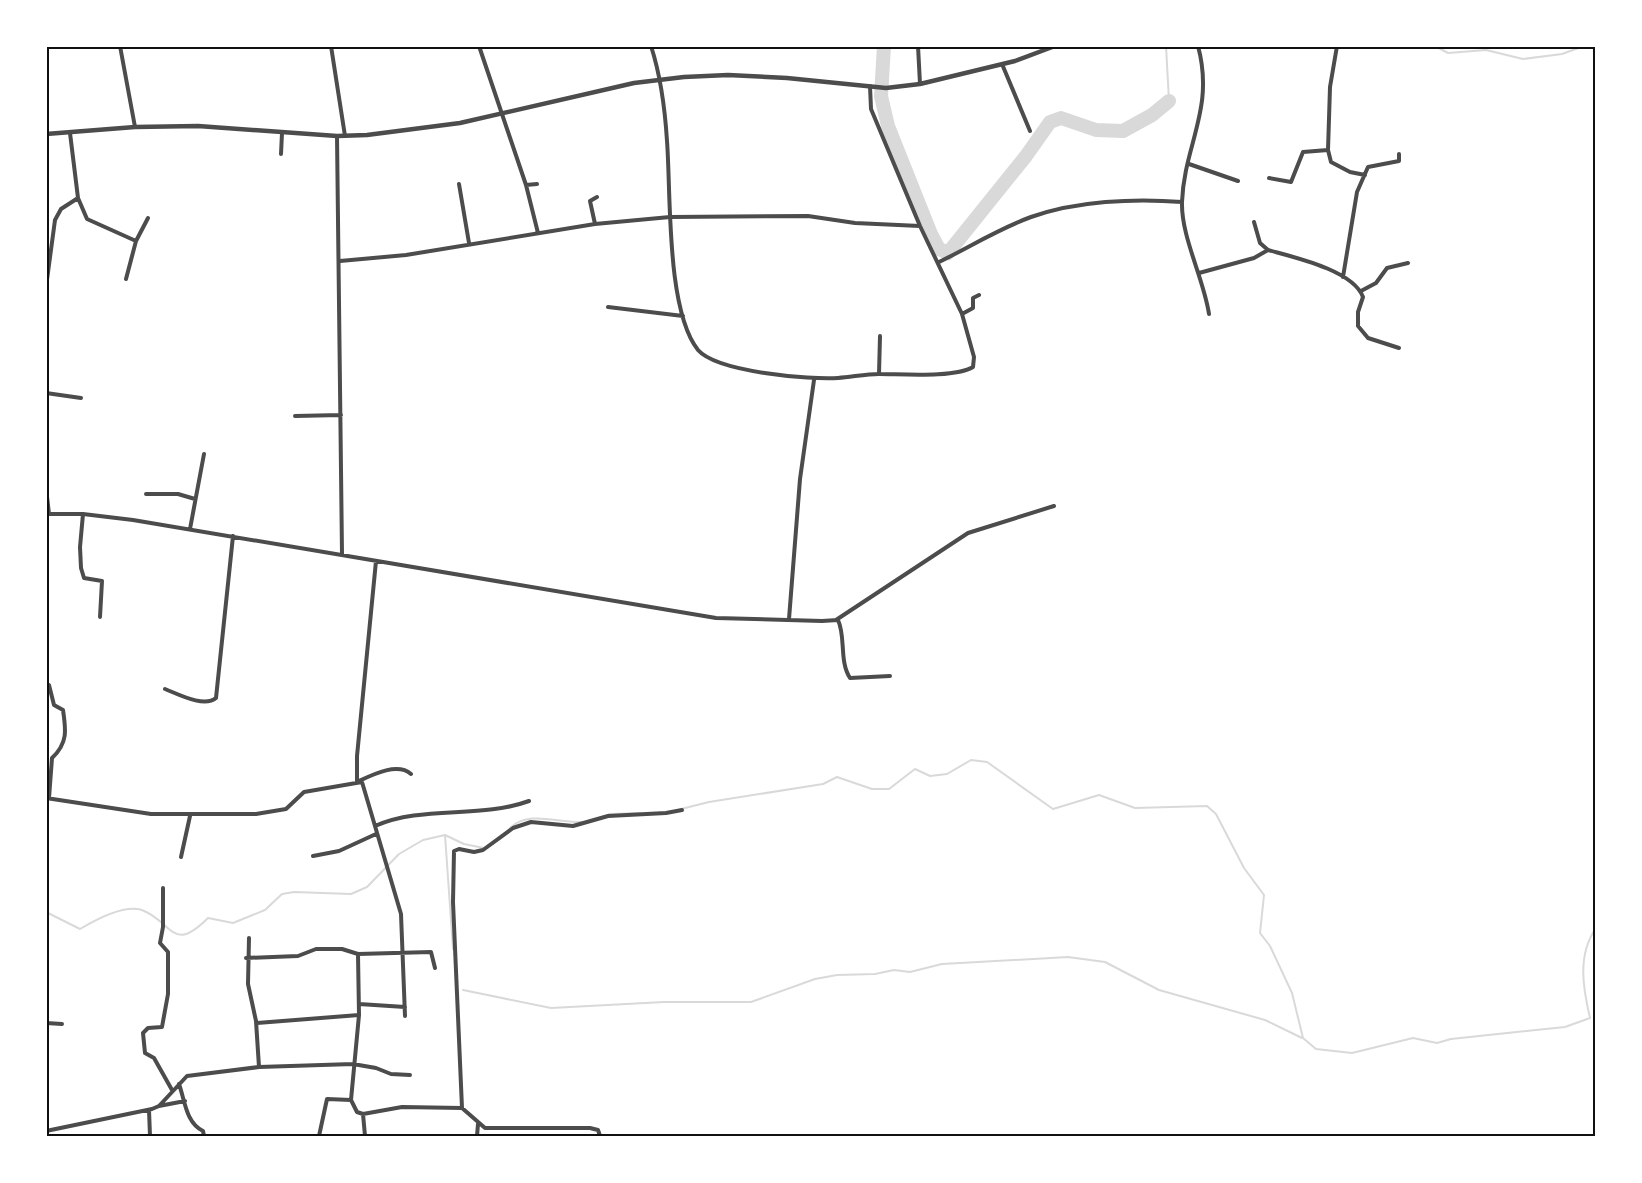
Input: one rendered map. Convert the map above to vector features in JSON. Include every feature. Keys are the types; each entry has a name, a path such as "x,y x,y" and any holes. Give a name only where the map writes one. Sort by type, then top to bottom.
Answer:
{"street":[{"path":"120,46 135,127"},
{"path":"331,46 345,136"},
{"path":"479,46 526,185 538,233"},
{"path":"651,46 659,79 667,133 674,280 690,338 700,351 712,360 814,380 879,374 930,374 973,368 974,357 962,314 920,226 871,109 871,87"},
{"path":"918,46 920,84"},
{"path":"46,134 70,134 135,127 198,126 345,136 433,127 659,79 728,75 886,88 920,84 1002,64 1055,46"},
{"path":"1198,46 1203,75 1203,102 1182,202 1209,314"},
{"path":"1337,46 1329,87 1328,150 1331,162 1338,167 1365,175"},
{"path":"1002,64 1030,131"},
{"path":"281,154 282,133"},
{"path":"70,134 78,198 87,219 136,241"},
{"path":"337,136 342,554"},
{"path":"1269,177 1291,182 1303,152 1328,150"},
{"path":"1343,277 1358,192 1369,166 1399,161 1399,154"},
{"path":"1189,164 1238,181"},
{"path":"459,184 469,243"},
{"path":"526,185 537,184"},
{"path":"595,224 590,201 597,197"},
{"path":"46,287 55,220 61,208 78,198"},
{"path":"939,262 988,235 1032,217 1097,204 1182,202"},
{"path":"340,261 406,255 595,224 670,217 808,216 855,224 920,226"},
{"path":"126,279 136,241 148,218"},
{"path":"1254,222 1257,235 1268,250 1314,264 1343,277 1361,291 1363,304 1358,312 1358,326 1368,338 1399,348"},
{"path":"1199,273 1254,258 1268,250"},
{"path":"1361,291 1377,283 1387,268 1408,263"},
{"path":"962,314 973,309 973,298 979,295"},
{"path":"608,307 683,316"},
{"path":"46,327 46,358"},
{"path":"879,374 880,336"},
{"path":"789,619 800,479 814,380"},
{"path":"46,393 81,398"},
{"path":"295,416 341,415"},
{"path":"190,529 204,454"},
{"path":"46,488 48,514 84,514 190,529 716,618 835,620 968,533 1054,506"},
{"path":"146,494 178,494 195,499"},
{"path":"84,514 81,568 84,578 102,581 100,617"},
{"path":"165,689 202,701 210,702 216,698 233,536"},
{"path":"357,782 357,756 376,561"},
{"path":"835,620 840,626 842,651 849,678 890,676"},
{"path":"49,685 54,705 63,710 66,736 60,750 52,758 48,798 151,814 190,816 256,814 286,809 302,793 357,782 393,769 404,770 411,774"},
{"path":"357,782 362,782 365,787 376,834 401,915 405,1016"},
{"path":"375,826 397,817 458,813 529,801"},
{"path":"462,1108 453,902 454,851 459,849 474,852 483,850 509,830 527,823 573,826 609,816 682,810"},
{"path":"181,857 190,816"},
{"path":"313,856 339,851 376,834"},
{"path":"163,888 163,924 160,944 168,956 168,994 164,1024 161,1028 148,1028 143,1033 145,1053 154,1058 172,1090"},
{"path":"249,938 246,958 248,984 256,1023 259,1067"},
{"path":"246,958 298,956 316,949 342,949 358,954 431,952 435,969"},
{"path":"358,954 359,1015 351,1100 357,1112 363,1114 402,1107 462,1108 469,1112 478,1124 490,1129 519,1126 557,1129 590,1128 598,1130 600,1137"},
{"path":"359,1004 405,1007"},
{"path":"256,1023 359,1015"},
{"path":"46,1023 62,1024"},
{"path":"159,1106 187,1076 259,1067 353,1064 376,1068 391,1074 410,1075"},
{"path":"178,1084 192,1124 203,1131 204,1137"},
{"path":"319,1137 327,1099 351,1100"},
{"path":"46,1131 185,1101"},
{"path":"149,1110 150,1137"},
{"path":"363,1114 365,1137"},
{"path":"477,1137 478,1124"}],"waterway":[{"path":"884,46 881,96 888,126 931,234 939,249 948,253 1026,156 1050,122 1061,118 1096,130 1123,131 1152,115 1169,101"},
{"path":"1166,46 1169,101"},
{"path":"1435,46 1448,53 1486,50 1523,59 1562,54 1584,46"},
{"path":"681,809 709,802 823,784 837,777 872,789 889,789 915,769 930,776 947,774 971,760 987,762 1053,809 1099,795 1135,808 1207,806 1216,814 1244,868 1264,895 1260,933 1270,946 1292,993 1303,1038 1316,1049 1352,1053 1413,1038 1437,1043 1451,1039 1565,1027 1590,1018 1583,972 1586,949 1596,928"},
{"path":"609,814 640,813"},
{"path":"510,828 534,818 581,822"},
{"path":"445,835 453,949"},
{"path":"46,912 80,929 118,911 142,910 174,932 180,935 187,934 208,918 233,923 265,910 282,894 294,892 351,894 367,887 399,854 423,840 445,835 464,844 484,848"},
{"path":"463,990 551,1008 664,1002 751,1002 815,979 837,975 875,974 894,970 910,972 942,964 1068,957 1105,962 1159,990 1265,1020 1302,1038"}]}
